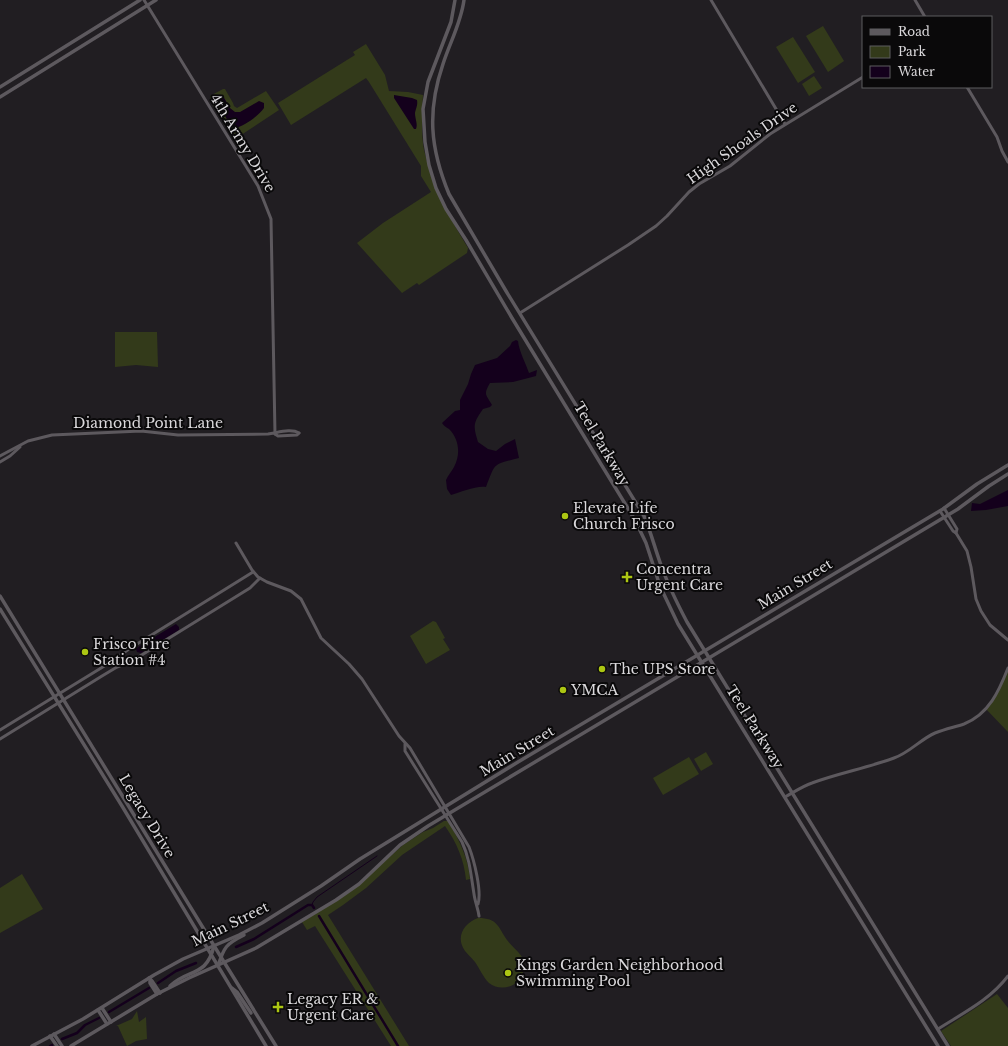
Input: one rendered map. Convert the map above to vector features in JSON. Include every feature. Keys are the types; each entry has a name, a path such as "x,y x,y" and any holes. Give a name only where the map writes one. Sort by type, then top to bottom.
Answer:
{"main road":[{"path":"0,87 140,0"},
{"path":"0,97 156,0"},
{"name":"Teel Parkway","path":"455,0 451,22 428,82 423,109 425,142 429,165 436,188 512,318 635,520 646,543 653,568 669,608 938,1046"},
{"name":"Teel Parkway","path":"464,0 456,30 436,88 432,114 435,151 449,194 644,516 661,564 678,604 704,650 948,1046"},
{"path":"441,198 449,194"},
{"path":"549,379 557,374"},
{"path":"599,460 607,455"},
{"name":"Main Street","path":"32,1046 100,1009 183,959 239,935 262,923 321,886 360,859 441,809 697,654 940,511 976,484 1008,465"},
{"name":"Main Street","path":"71,1046 168,988 265,943 336,900 359,884 400,845 447,815 948,515 1008,474"},
{"path":"653,568 661,564"},
{"path":"806,590 810,597"},
{"name":"Legacy Drive","path":"0,596 224,962 251,1013 266,1046"},
{"path":"669,608 678,604"},
{"name":"Legacy Drive","path":"0,609 122,806 211,956 230,986 276,1046"},
{"path":"760,617 764,625"},
{"path":"649,683 653,691"},
{"path":"754,747 761,743"},
{"path":"94,763 100,759"},
{"path":"493,778 497,784"},
{"path":"122,806 127,804"},
{"path":"150,854 155,850"},
{"path":"179,902 185,898"},
{"path":"218,966 222,951 227,945 262,923"},
{"path":"168,988 175,981 204,967 211,956 214,946"},
{"path":"150,979 150,983 158,994"},
{"path":"100,1009 109,1023"},
{"path":"52,1035 57,1046"},
{"path":"52,1035 62,1046"}],"street":[{"name":"4th Army Drive","path":"144,0 258,186 271,219 275,348 275,434"},
{"path":"711,0 785,124"},
{"path":"914,0 924,16"},
{"name":"High Shoals Drive","path":"520,313 628,246 656,226 689,192 699,184 730,166 785,124 862,78"},
{"path":"967,88 997,137 1008,162"},
{"name":"Diamond Point Lane","path":"0,456 22,444 52,435 141,431 178,435 275,434 279,432 297,431 299,433 291,436 278,436 275,434"},
{"name":"Diamond Point Lane","path":"0,462 10,456 22,444"},
{"path":"944,508 957,529 956,533"},
{"path":"940,511 967,551 976,599 981,611 990,625 1008,640"},
{"path":"236,543 254,572 260,578 291,591 301,599 321,638 349,664 362,679 405,744 410,748 445,807 447,815 467,853 471,867 474,897 478,904 479,916"},
{"path":"0,730 98,670 132,646 254,572"},
{"path":"0,739 117,667 132,661 250,588 260,578"},
{"path":"785,797 813,782 896,758 918,742 935,733 975,719 993,701 1008,668"},
{"path":"98,670 102,676"},
{"path":"83,678 87,685"},
{"path":"5,727 9,734"},
{"path":"405,744 405,751 441,809 447,815"},
{"path":"420,775 424,772"},
{"path":"938,1029 986,999 1000,987 1008,976"}],"green space":[{"path":"823,26 844,61 828,72 806,36"},
{"path":"793,37 815,72 798,83 776,47"},
{"path":"366,44 385,75 389,91 408,92 423,95 422,137 427,163 436,188 454,225 468,248 467,253 419,285 417,283 402,293 357,243 383,223 431,192 421,176 421,166 369,82 366,78 291,125 278,103 355,55 353,52"},
{"path":"814,76 822,88 809,96 802,84"},
{"path":"225,89 234,106 237,108 266,91 279,110 235,139 210,101 210,96"},
{"path":"115,332 157,332 158,367 136,365 115,367"},
{"path":"433,621 436,622 445,638 443,639 450,650 426,664 410,636"},
{"path":"1008,668 1008,732 986,709 993,701"},
{"path":"706,752 713,764 701,771 694,759"},
{"path":"689,757 699,774 663,795 653,778"},
{"path":"444,821 448,821 460,844 467,864 470,879 466,880 464,866 459,852 445,826 402,855 366,888 328,915 409,1046 391,1046 315,926 307,930 302,922 350,892 403,845"},
{"path":"22,874 43,909 0,933 0,888"},
{"path":"478,918 485,918 497,924 507,940 522,956 524,960 524,970 521,977 515,984 502,988 489,983 462,946 462,931 469,923"},
{"path":"997,994 1008,1008 1008,1046 951,1046 941,1031"},
{"path":"137,1011 139,1022 146,1017 147,1039 136,1041 127,1046 118,1026 116,1026 132,1019"}],"water":[{"path":"394,95 417,100 415,113 417,125 416,129 414,129 394,98"},
{"path":"223,96 230,108 235,112 240,112 259,101 264,103 264,108 250,121 242,126 234,128 229,123 217,101 218,97"},
{"path":"516,340 518,341 529,373 537,370 536,376 513,382 490,383 486,394 492,405 483,409 477,418 475,432 478,442 488,449 496,451 515,439 519,458 496,466 486,487 474,488 451,495 447,489 446,480 458,457 458,447 455,437 442,423 455,411 460,410 460,400 475,365 497,358 510,346 512,342"},
{"path":"1008,490 1008,506 971,511 972,503 980,504"},
{"path":"176,624 179,627 179,630 141,653 137,652 136,649 138,647"}],"waterway":[{"path":"312,905 317,897 377,856"},
{"path":"236,947 254,939 308,905 312,905 314,908"},
{"path":"319,916 398,1046"},
{"path":"158,983 176,971 196,963"},
{"path":"109,1012 149,988"},
{"path":"62,1039 77,1033 85,1025 99,1018"}],"place":[{"name":"Elevate Life Church Frisco","path":"565,516"},
{"name":"Concentra Urgent Care","path":"627,577"},
{"name":"Frisco Fire Station #4","path":"85,652"},
{"name":"The UPS Store","path":"602,669"},
{"name":"YMCA","path":"563,690"},
{"name":"Kings Garden Neighborhood Swimming Pool","path":"508,973"},
{"name":"Legacy ER & Urgent Care","path":"278,1007"}]}
